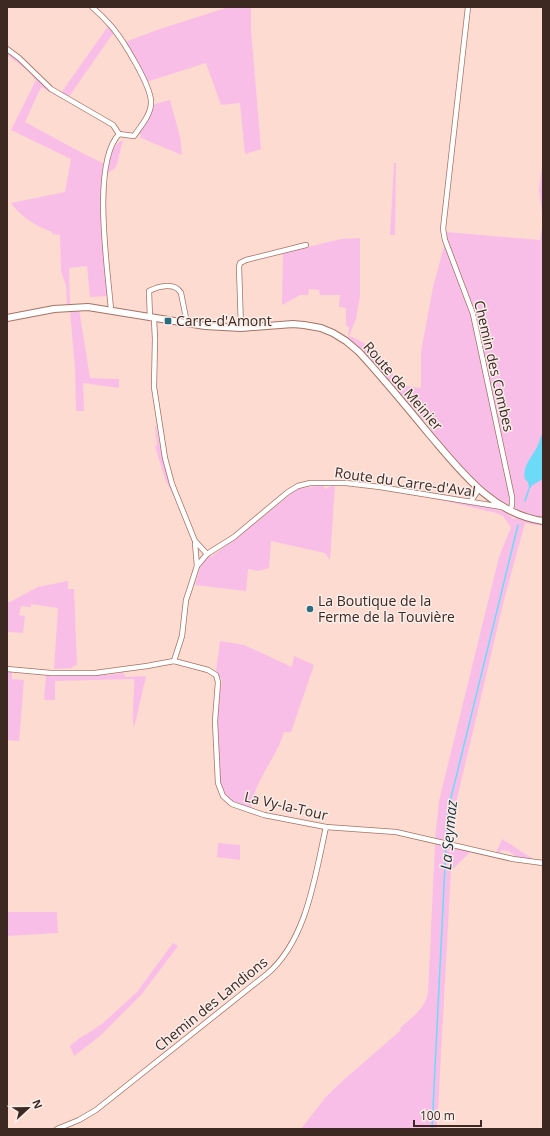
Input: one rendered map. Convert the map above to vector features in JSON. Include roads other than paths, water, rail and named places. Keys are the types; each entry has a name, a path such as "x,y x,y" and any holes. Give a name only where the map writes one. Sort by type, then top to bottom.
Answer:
{"street":[{"path":"7,49 19,58 51,89 113,125 119,134 134,136 149,112 151,98 143,79 120,38 106,20 92,7"},
{"name":"Chemin des Combes","path":"468,7 443,229 445,240 473,314 512,497 510,511"},
{"path":"111,310 105,239 103,186 109,150 115,138 119,134"},
{"path":"241,328 240,263 246,260 306,245"},
{"path":"187,323 181,293 178,289 171,286 163,286 149,291 155,339 154,387 165,458 172,484 195,541 198,566"},
{"name":"Route de Meinier","path":"7,318 54,309 88,307 216,327 241,328 293,324 327,330 346,341 366,360 457,466 479,489 510,511 543,521"},
{"name":"Route du Carre-d'Aval","path":"207,554 234,537 288,492 298,486 306,484 328,482 364,485 429,496 471,501 504,508"},
{"path":"471,501 479,489"},
{"path":"7,669 51,674 95,673 174,661 182,636 186,600 198,566 207,554 195,541"},
{"name":"La Vy-la-Tour","path":"174,661 208,670 217,678 218,686 215,722 218,783 221,794 224,798 236,806 257,814 326,827 396,832 513,859 543,863"},
{"name":"Chemin des Landions","path":"57,1129 79,1120 96,1110 267,974 278,963 294,941 304,914 326,827"}],"water":[{"path":"543,433 543,479 529,488 524,474 526,466"}],"waterway":[{"name":"La Seymaz","path":"525,501 529,489"},
{"name":"La Seymaz","path":"446,841 448,810 518,525"},
{"name":"La Seymaz","path":"432,1129 446,845"}],"place":[{"name":"Carre-d'Amont","path":"168,321"},
{"name":"La Boutique de la Ferme de la Touvière","path":"310,609"}]}
